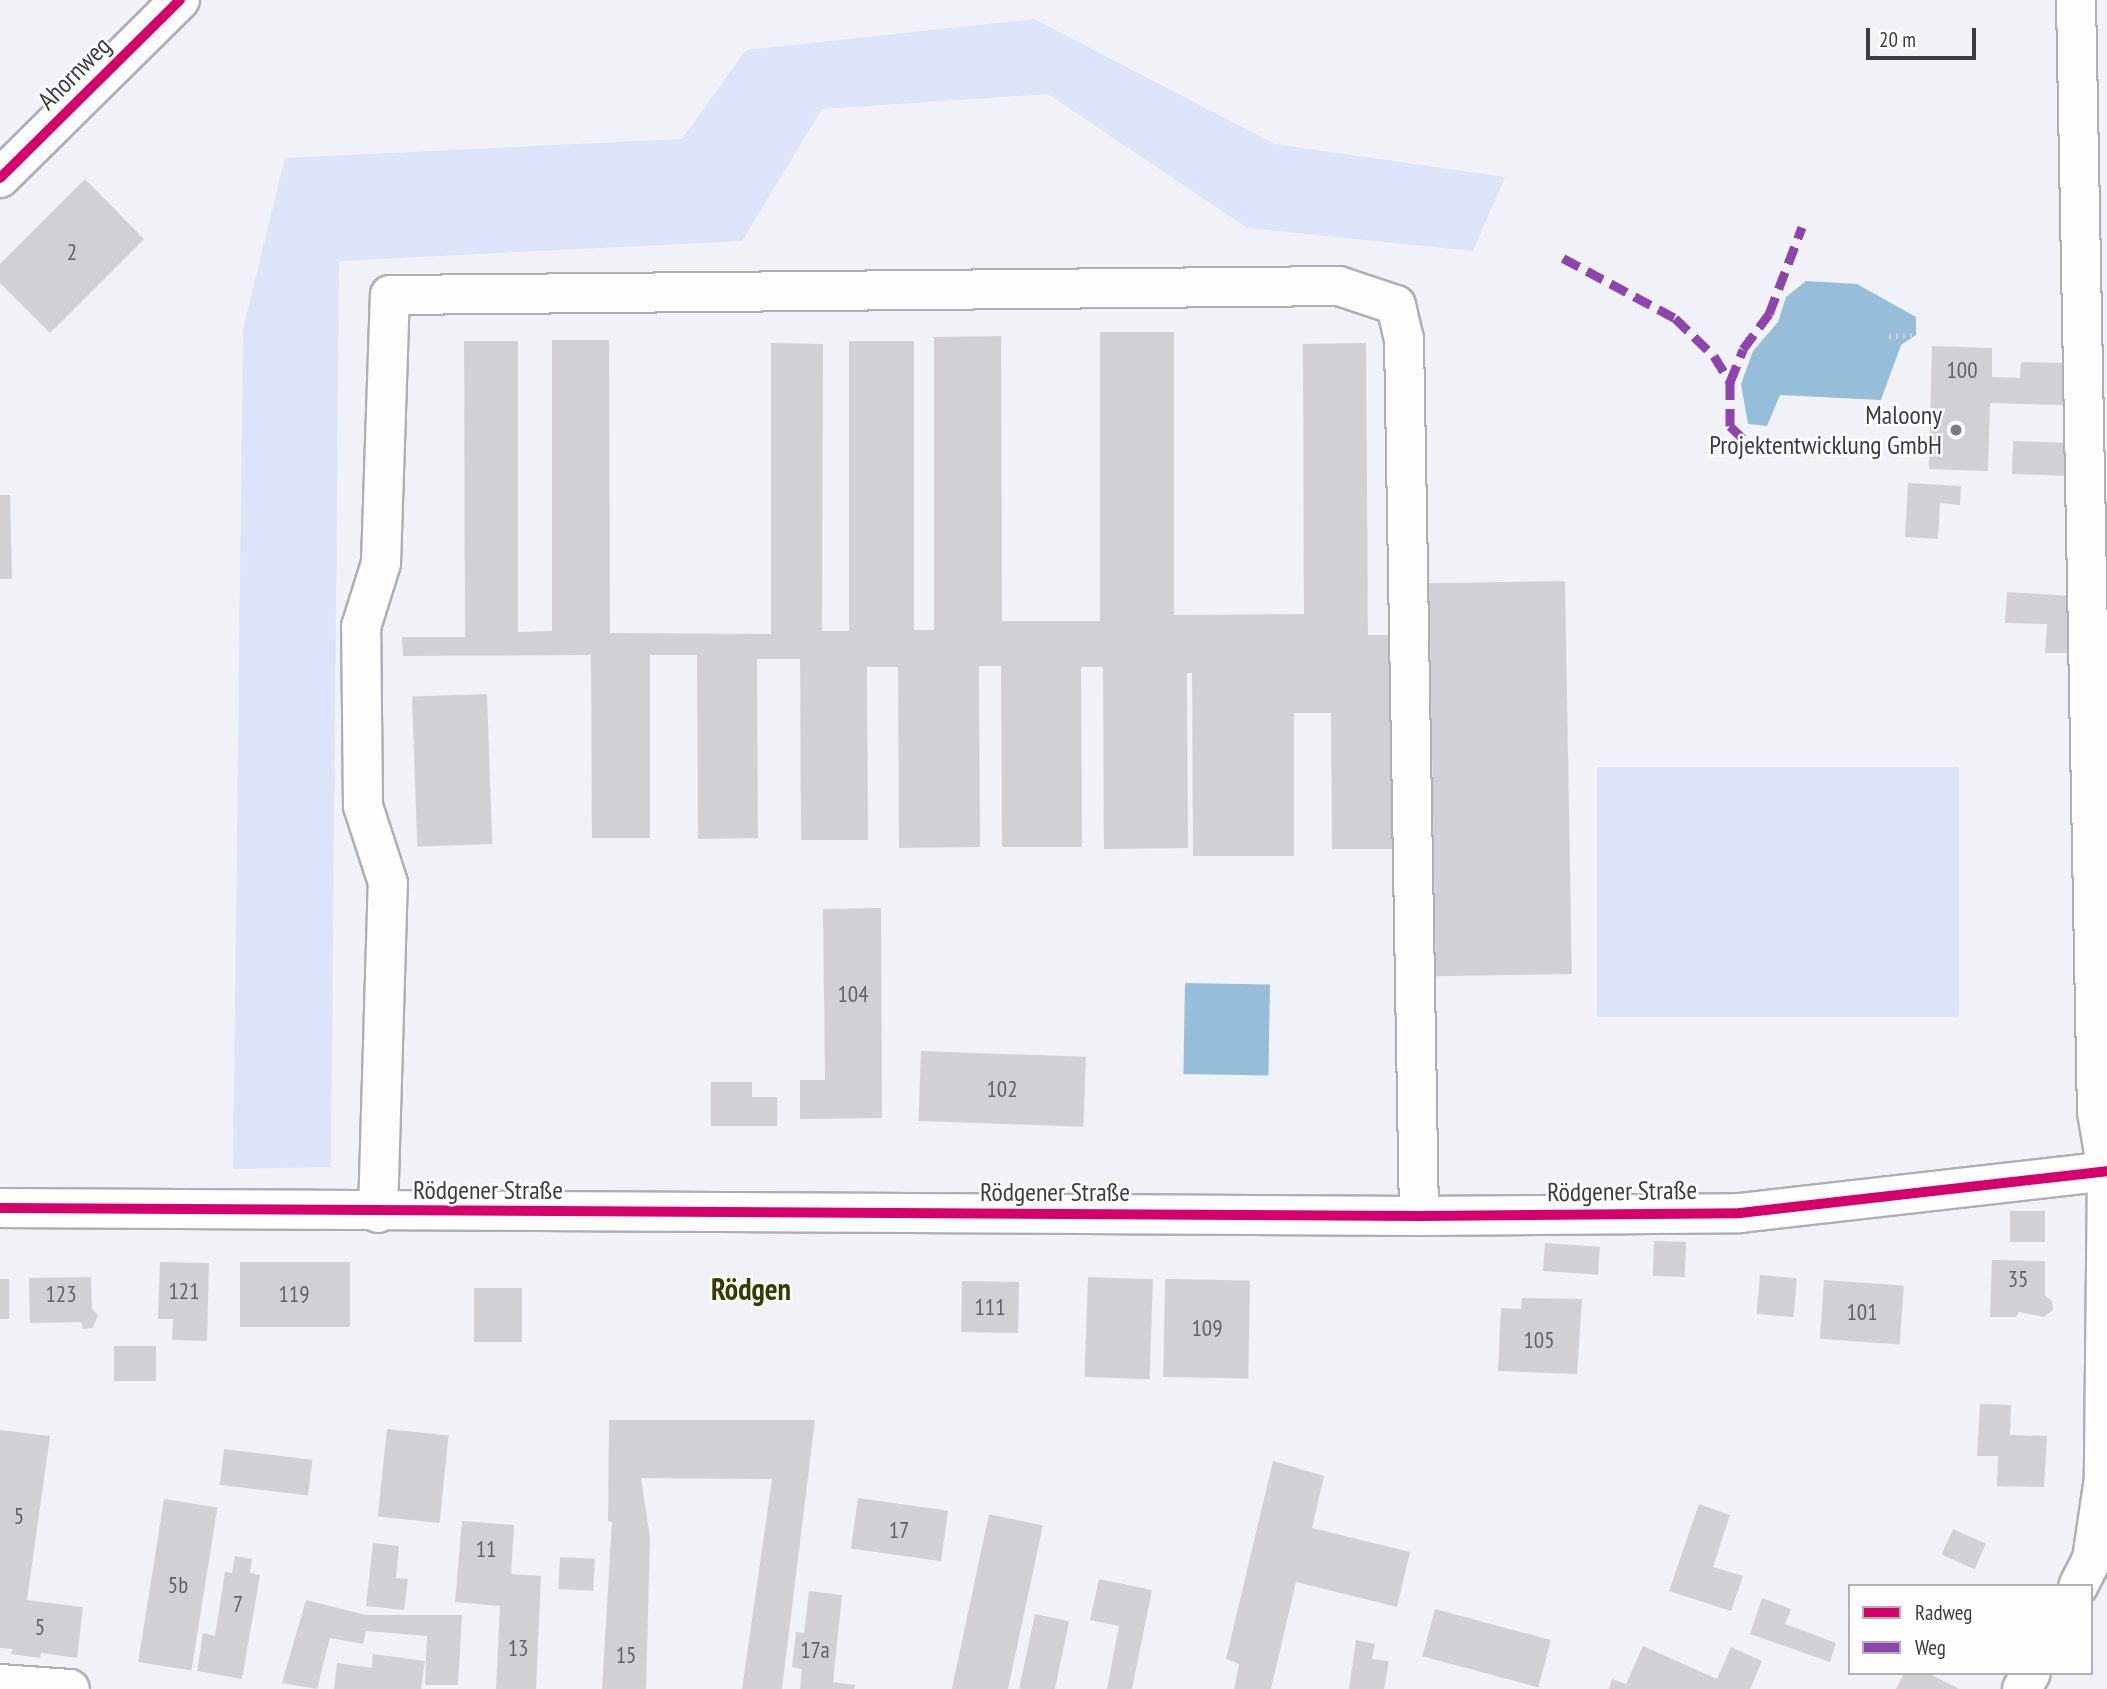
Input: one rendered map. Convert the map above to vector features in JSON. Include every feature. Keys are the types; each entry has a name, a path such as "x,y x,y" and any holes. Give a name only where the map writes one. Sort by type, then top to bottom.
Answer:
{"street":[{"name":"Ahornweg","path":"0,178 180,0"},
{"path":"2076,0 2097,1112 2107,1171 2104,1504 2092,1559 2079,1584"},
{"path":"378,1213 388,883 363,806 361,627 381,564 390,295 1339,286 1396,305 1404,339 1419,1216"},
{"name":"Rödgener Straße","path":"0,1208 378,1213 1419,1216 1740,1213 2107,1171"},
{"path":"0,1684 69,1689"}],"path":[{"path":"1889,336 1916,335"}],"shaded area":[{"path":"1034,19 1275,144 1505,177 1473,251 1247,228 1048,94 822,109 742,241 339,261 331,1167 233,1169 243,329 285,158 682,139 746,50"},
{"path":"1597,767 1959,767 1959,1017 1597,1017"}],"water":[{"path":"1806,281 1857,284 1916,317 1916,335 1901,345 1881,400 1780,395 1767,426 1748,424 1741,384 1753,351 1778,322 1786,297"},
{"path":"1185,983 1270,984 1268,1075 1183,1074"}],"building":[{"path":"85,179 144,239 50,333 0,283 0,264"},
{"path":"1100,332 1174,332 1174,615 1304,614 1303,344 1366,343 1368,635 1404,635 1405,849 1332,849 1331,713 1294,713 1294,856 1193,856 1192,673 1187,673 1188,848 1104,849 1103,667 1081,667 1082,847 1002,847 1001,666 979,666 980,847 899,848 898,667 867,667 868,840 801,840 800,659 757,659 758,838 698,839 697,655 650,655 650,838 592,838 591,655 403,656 402,637 465,637 464,341 518,341 518,632 552,631 552,340 609,340 610,633 771,634 771,343 823,344 822,631 849,631 849,341 914,341 914,630 934,630 934,337 1001,336 1002,621 1100,621"},
{"path":"1932,346 1992,348 1992,377 2020,378 2021,362 2064,363 2063,405 1990,403 1988,471 1929,469"},
{"path":"2013,441 2065,443 2064,476 2012,474"},
{"path":"1908,483 1961,486 1960,505 1940,503 1938,539 1905,537"},
{"path":"0,495 10,495 12,579 0,579"},
{"path":"1565,581 1572,974 1436,976 1429,583"},
{"path":"2007,592 2071,596 2072,653 2045,653 2047,624 2005,623"},
{"path":"487,694 492,844 417,847 412,697"},
{"path":"881,908 882,1118 800,1119 800,1080 825,1080 823,909"},
{"path":"921,1051 1086,1057 1083,1127 919,1121"},
{"path":"711,1082 752,1082 752,1097 777,1097 777,1126 711,1126"},
{"path":"2010,1211 2045,1211 2045,1242 2010,1242"},
{"path":"1654,1241 1686,1242 1685,1277 1653,1276"},
{"path":"1545,1243 1600,1247 1598,1275 1543,1271"},
{"path":"1992,1260 2045,1261 2045,1296 2052,1301 2053,1310 2044,1317 2019,1312 2016,1317 1990,1317"},
{"path":"160,1262 209,1263 207,1341 172,1340 173,1319 158,1319"},
{"path":"240,1262 350,1262 350,1327 240,1327"},
{"path":"1760,1275 1797,1278 1793,1317 1757,1314"},
{"path":"91,1277 92,1309 98,1315 93,1328 83,1329 81,1322 30,1323 29,1278"},
{"path":"1088,1277 1153,1279 1149,1379 1085,1377"},
{"path":"0,1279 9,1279 9,1319 0,1319"},
{"path":"1165,1279 1250,1280 1248,1378 1163,1377"},
{"path":"1824,1280 1904,1286 1900,1344 1820,1339"},
{"path":"962,1281 1019,1282 1018,1333 961,1332"},
{"path":"474,1288 522,1288 522,1342 474,1342"},
{"path":"1522,1298 1582,1299 1577,1374 1498,1371 1501,1308 1521,1309"},
{"path":"114,1346 156,1346 156,1381 114,1381"},
{"path":"1980,1404 2011,1405 2010,1435 2047,1436 2044,1487 1997,1486 1998,1456 1977,1456"},
{"path":"609,1420 815,1420 782,1689 742,1689 772,1479 641,1478 650,1538 646,1689 602,1689 612,1522 608,1521"},
{"path":"387,1429 449,1435 439,1523 378,1517"},
{"path":"0,1430 50,1436 27,1600 83,1607 77,1658 41,1653 40,1658 11,1654 13,1649 0,1648"},
{"path":"224,1449 312,1460 308,1496 220,1485"},
{"path":"1273,1461 1324,1476 1312,1528 1410,1552 1397,1607 1296,1582 1271,1689 1234,1689 1239,1664 1226,1659"},
{"path":"858,1498 948,1511 941,1561 851,1549"},
{"path":"164,1499 217,1507 192,1670 138,1662"},
{"path":"1699,1504 1730,1515 1713,1567 1743,1576 1731,1611 1669,1591"},
{"path":"989,1514 1043,1525 1008,1689 952,1689"},
{"path":"462,1521 514,1525 511,1574 541,1576 536,1689 496,1689 500,1606 455,1602"},
{"path":"1953,1529 1986,1544 1974,1569 1942,1555"},
{"path":"373,1543 399,1546 396,1578 408,1579 404,1610 366,1606"},
{"path":"235,1556 252,1559 250,1573 260,1575 242,1679 197,1671 203,1633 215,1636 225,1572 232,1573"},
{"path":"560,1557 595,1559 593,1591 558,1589"},
{"path":"1099,1579 1152,1590 1132,1689 1107,1689 1119,1626 1090,1620"},
{"path":"809,1591 842,1595 833,1682 855,1685 854,1689 800,1689 802,1669 792,1667 796,1632 804,1633"},
{"path":"1762,1598 1791,1609 1785,1624 1836,1643 1830,1662 1750,1634"},
{"path":"306,1600 366,1615 462,1615 458,1685 425,1685 427,1636 366,1631 363,1644 330,1638 317,1689 282,1683"},
{"path":"1435,1609 1551,1640 1538,1687 1422,1656"},
{"path":"1035,1614 1069,1621 1055,1689 1019,1688"},
{"path":"1356,1640 1375,1644 1372,1659 1389,1661 1384,1689 1349,1689"},
{"path":"1643,1646 1717,1679 1731,1647 1762,1661 1750,1689 1609,1689 1612,1679 1626,1684"},
{"path":"373,1654 425,1661 421,1689 334,1689 337,1663 372,1668"},
{"path":"1903,1675 1932,1675 1959,1689 1896,1689"}],"marked path":[{"path":"1730,382 1743,349 1769,314 1802,227"},
{"path":"1563,258 1675,318 1714,356 1730,382 1730,426 1753,448"}],"cycle path":[{"path":"0,178 180,0"},
{"path":"0,1208 1419,1216 1740,1213 2107,1171"}],"place":[{"name":"Maloony Projektentwicklung GmbH","path":"1956,430"}],"district":[{"name":"Rödgen","path":"751,1289"}]}
